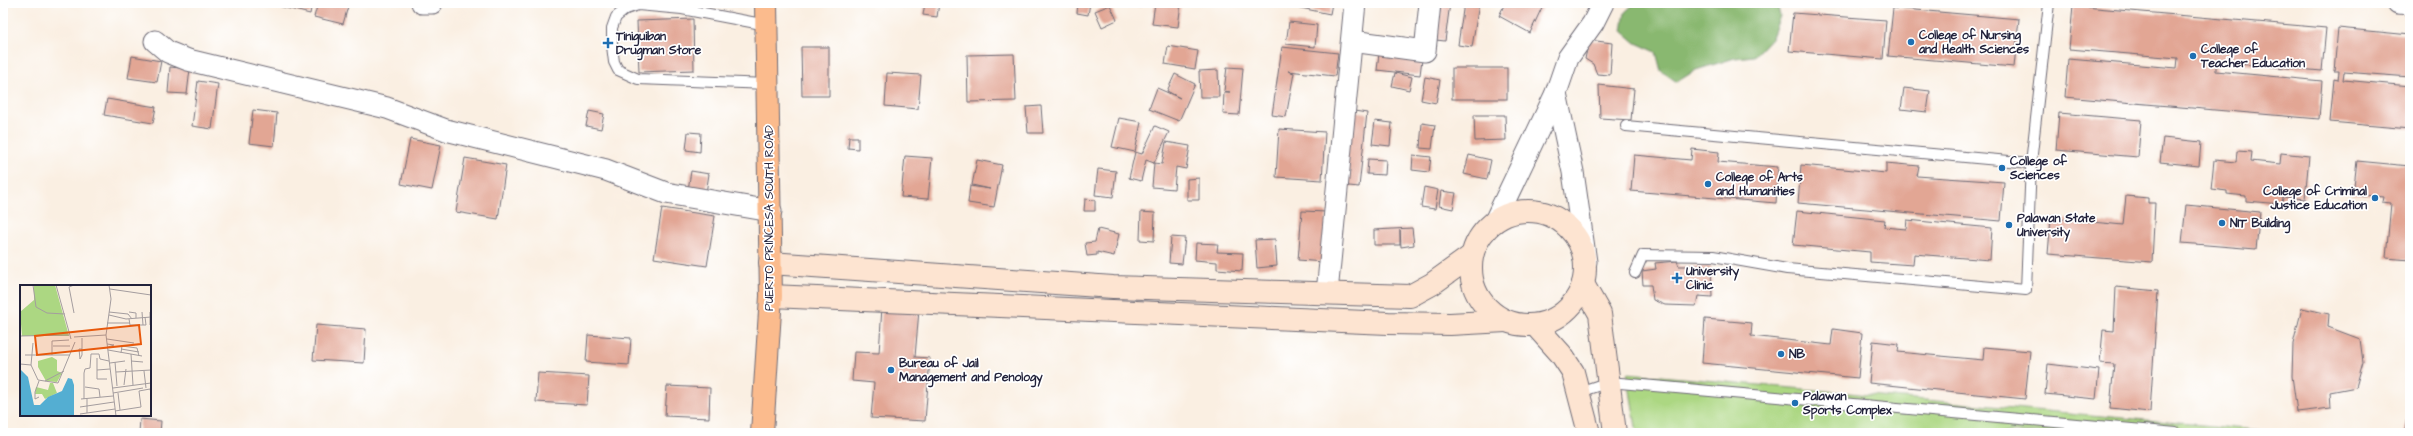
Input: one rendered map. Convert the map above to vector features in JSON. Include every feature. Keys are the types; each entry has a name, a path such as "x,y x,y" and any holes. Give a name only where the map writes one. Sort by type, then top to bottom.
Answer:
{"main road":[{"name":"PUERTO PRINCESA SOUTH ROAD","path":"762,433 771,296 771,211 766,3"}],"street":[{"path":"422,3 432,3"},
{"path":"1327,293 1355,3"},
{"path":"1352,41 1425,50 1430,3"},
{"path":"1556,93 1573,172 1586,262 1583,284 1573,304 1556,318 1536,325 1520,325 1506,321 1486,308 1474,288 1471,256 1477,240 1495,221 1556,93 1568,58 1593,23 1603,3"},
{"path":"2398,3 2410,4"},
{"path":"155,41 168,52 188,60 387,108 446,130 606,170 666,194 771,211"},
{"path":"1495,221 1517,212 1541,212 1562,222 1578,240 1586,262"},
{"path":"770,264 1113,287 1271,293 1327,293 1410,296 1432,284 1471,256"},
{"path":"1583,284 1600,314 1615,433"},
{"path":"771,296 1388,323 1450,324 1506,321"},
{"path":"1536,325 1561,354 1572,372 1579,392 1589,433"}],"lane":[{"path":"1635,273 1643,256 1713,256 1787,268 2026,290 2031,163 2049,3"},
{"path":"766,25 682,9 638,5 626,9 616,17 612,28 612,46 614,62 618,70 638,79 768,84"},
{"path":"1626,126 2031,163"},
{"path":"1579,392 1609,382 2176,433"}],"green space":[{"path":"1635,3 1777,3 1780,16 1772,37 1754,56 1735,58 1696,70 1677,82 1661,71 1656,52 1636,43 1622,31 1625,12"},
{"name":"Palawan Sports Complex","path":"1627,373 2289,433 1637,433"}],"building":[{"path":"266,3 312,3 310,14"},
{"path":"318,3 349,3 343,24 314,17"},
{"path":"925,3 939,3 937,17 923,15"},
{"path":"1078,3 1090,3 1088,15 1077,13"},
{"path":"1110,3 1142,3 1142,7"},
{"path":"1155,3 1181,3 1178,27 1152,24"},
{"path":"1292,3 1332,3 1330,14 1291,6"},
{"path":"1441,3 1450,3 1445,41 1436,40"},
{"path":"1464,3 1479,3 1472,47 1458,45"},
{"path":"1505,3 1544,3 1530,33 1499,16"},
{"path":"1110,5 1117,20 1102,27 1095,11"},
{"name":"College of Teacher Education","path":"2073,6 2326,28 2322,71 2216,62 2216,71 2322,81 2319,119 2065,97 2068,59 2177,68 2178,58 2069,49"},
{"path":"1893,8 2019,19 2014,67 1888,56"},
{"path":"1793,13 1886,20 1883,59 1789,51"},
{"path":"693,19 694,70 639,72 637,21"},
{"path":"1289,22 1317,25 1315,47 1286,44"},
{"path":"2338,28 2410,35 2410,77 2344,72 2343,80 2410,86 2410,129 2330,122 2334,79 2338,80 2339,71 2334,71"},
{"path":"1589,40 1612,43 1610,75 1597,74 1593,64 1585,59"},
{"path":"1380,45 1423,51 1420,75 1377,70"},
{"path":"1168,46 1198,51 1195,69 1165,64"},
{"path":"801,47 829,47 829,96 802,96"},
{"path":"1282,47 1338,53 1335,76 1288,71 1294,73 1286,117 1272,115"},
{"path":"1014,54 1016,101 968,102 967,55"},
{"path":"132,56 161,61 157,82 128,78"},
{"path":"170,67 190,69 187,94 168,93"},
{"path":"1227,67 1243,68 1239,115 1223,114 1224,92 1230,92 1224,91"},
{"path":"1452,68 1507,68 1507,99 1452,99"},
{"path":"1218,70 1219,97 1200,97 1199,71"},
{"path":"887,73 921,75 918,109 885,106"},
{"path":"1395,73 1412,77 1409,90 1392,86"},
{"path":"1175,74 1195,84 1179,121 1149,109 1157,88 1180,98 1167,91"},
{"path":"1425,77 1440,80 1436,103 1421,100"},
{"path":"198,81 218,84 212,129 192,126"},
{"path":"1599,85 1634,89 1631,120 1600,118"},
{"path":"1904,88 1930,91 1927,112 1901,109"},
{"path":"107,99 156,107 153,123 104,115"},
{"path":"1041,106 1043,133 1028,133 1026,107"},
{"path":"253,110 277,113 274,146 249,143"},
{"path":"1348,110 1367,113 1359,187 1339,185"},
{"path":"589,111 604,114 601,129 586,126"},
{"path":"2059,113 2141,120 2138,157 2056,150"},
{"path":"1474,115 1505,115 1506,140 1475,141"},
{"path":"1119,118 1141,122 1135,152 1112,147"},
{"path":"1375,121 1392,123 1390,146 1372,144"},
{"path":"1422,123 1435,125 1432,149 1420,148"},
{"path":"1155,126 1169,132 1154,163 1146,160 1141,181 1129,178 1135,152 1142,154"},
{"path":"1279,129 1325,132 1322,180 1276,177"},
{"path":"688,132 701,133 700,152 686,150"},
{"path":"849,137 858,137 858,149 848,148"},
{"path":"2163,138 2201,142 2199,166 2160,162"},
{"path":"410,139 441,145 432,190 401,184"},
{"path":"1166,142 1190,146 1186,169 1176,167 1174,189 1152,187 1154,163 1162,164"},
{"name":"College of Arts and Humanities","path":"1692,149 1719,152 1718,162 1778,167 1776,203 1631,191 1634,155 1691,160"},
{"path":"2237,151 2252,152 2251,161 2280,164 2281,153 2309,156 2305,199 2283,197 2282,204 2246,201 2246,196 2227,194 2227,191 2211,189 2214,160 2236,162"},
{"path":"1413,155 1431,157 1429,172 1412,170"},
{"path":"1469,155 1491,160 1487,179 1464,174"},
{"path":"905,156 932,158 928,199 901,197"},
{"path":"465,158 506,165 498,219 456,212"},
{"path":"1368,159 1386,160 1385,175 1367,174"},
{"path":"977,160 1002,165 994,207 968,203 970,186 990,189 972,185"},
{"name":"College of Criminal Justice Education","path":"2357,161 2410,166 2410,260 2386,258 2391,203 2382,202 2383,197 2353,194"},
{"path":"1886,163 1919,166 1917,176 2004,182 2001,221 1798,203 1801,165 1886,173"},
{"path":"1098,169 1116,171 1113,197 1095,195"},
{"path":"691,171 709,174 706,193 688,190"},
{"path":"1199,178 1199,200 1187,200 1187,179"},
{"path":"1424,187 1438,190 1435,209 1421,207"},
{"path":"1441,191 1456,193 1453,209 1439,206"},
{"path":"2126,196 2148,198 2148,203 2155,203 2152,262 2048,254 2051,218 2123,225"},
{"path":"1085,199 1095,200 1095,211 1084,211"},
{"name":"NIT Building","path":"2186,205 2260,212 2256,249 2182,243"},
{"path":"662,208 715,216 707,266 654,258"},
{"path":"1302,211 1327,212 1324,262 1298,260"},
{"path":"1797,211 1885,220 1884,227 1906,229 1907,220 1992,228 1990,260 1914,254 1913,265 1870,262 1870,252 1793,245"},
{"path":"1141,212 1155,213 1154,241 1140,240"},
{"path":"1412,228 1414,245 1401,247 1400,230 1400,245 1374,245 1374,230"},
{"path":"1098,229 1119,234 1114,256 1097,252 1097,255 1087,256 1085,243 1095,242"},
{"path":"1171,237 1185,238 1182,264 1169,263"},
{"path":"1275,239 1277,266 1257,268 1255,240"},
{"path":"1196,243 1218,244 1217,252 1243,253 1242,271 1217,269 1217,262 1195,260"},
{"name":"University Clinic","path":"1677,261 1679,266 1711,266 1712,297 1698,296 1696,306 1665,305 1653,300 1651,285 1643,285 1642,271 1656,269 1655,263"},
{"path":"2116,287 2158,291 2150,412 2110,408 2114,364 2100,363 2103,330 2114,331"},
{"name":"Bureau of Jail Management and Penology","path":"882,307 919,310 915,357 930,358 925,421 871,418 874,383 852,381 854,352 879,353"},
{"path":"2302,308 2329,314 2328,327 2360,339 2363,362 2356,387 2330,392 2331,408 2297,412 2292,376 2293,344"},
{"name":"NB","path":"1705,319 1752,323 1751,336 1831,345 1833,329 1862,333 1858,378 1702,363"},
{"path":"316,325 366,329 364,363 313,360"},
{"path":"588,335 631,338 629,365 586,362"},
{"path":"1873,341 1899,344 1898,352 1983,360 1984,347 2030,351 2025,399 1869,383"},
{"path":"2048,364 2099,370 2096,399 2045,394"},
{"path":"538,373 589,376 587,405 536,402"},
{"path":"667,386 710,388 709,418 665,416"},
{"path":"2409,397 2410,433 2405,433"},
{"path":"140,419 161,421 160,433 139,433"}],"place":[{"name":"College of Nursing and Health Sciences","path":"1911,42"},
{"name":"Tiniguiban Drugman Store","path":"608,43"},
{"name":"College of Teacher Education","path":"2193,56"},
{"name":"College of Sciences","path":"2002,168"},
{"name":"College of Arts and Humanities","path":"1708,184"},
{"name":"College of Criminal Justice Education","path":"2375,198"},
{"name":"NIT Building","path":"2222,223"},
{"name":"Palawan State University","path":"2009,225"},
{"name":"University Clinic","path":"1677,278"},
{"name":"NB","path":"1781,354"},
{"name":"Bureau of Jail Management and Penology","path":"891,370"},
{"name":"Palawan Sports Complex","path":"1795,403"}]}
